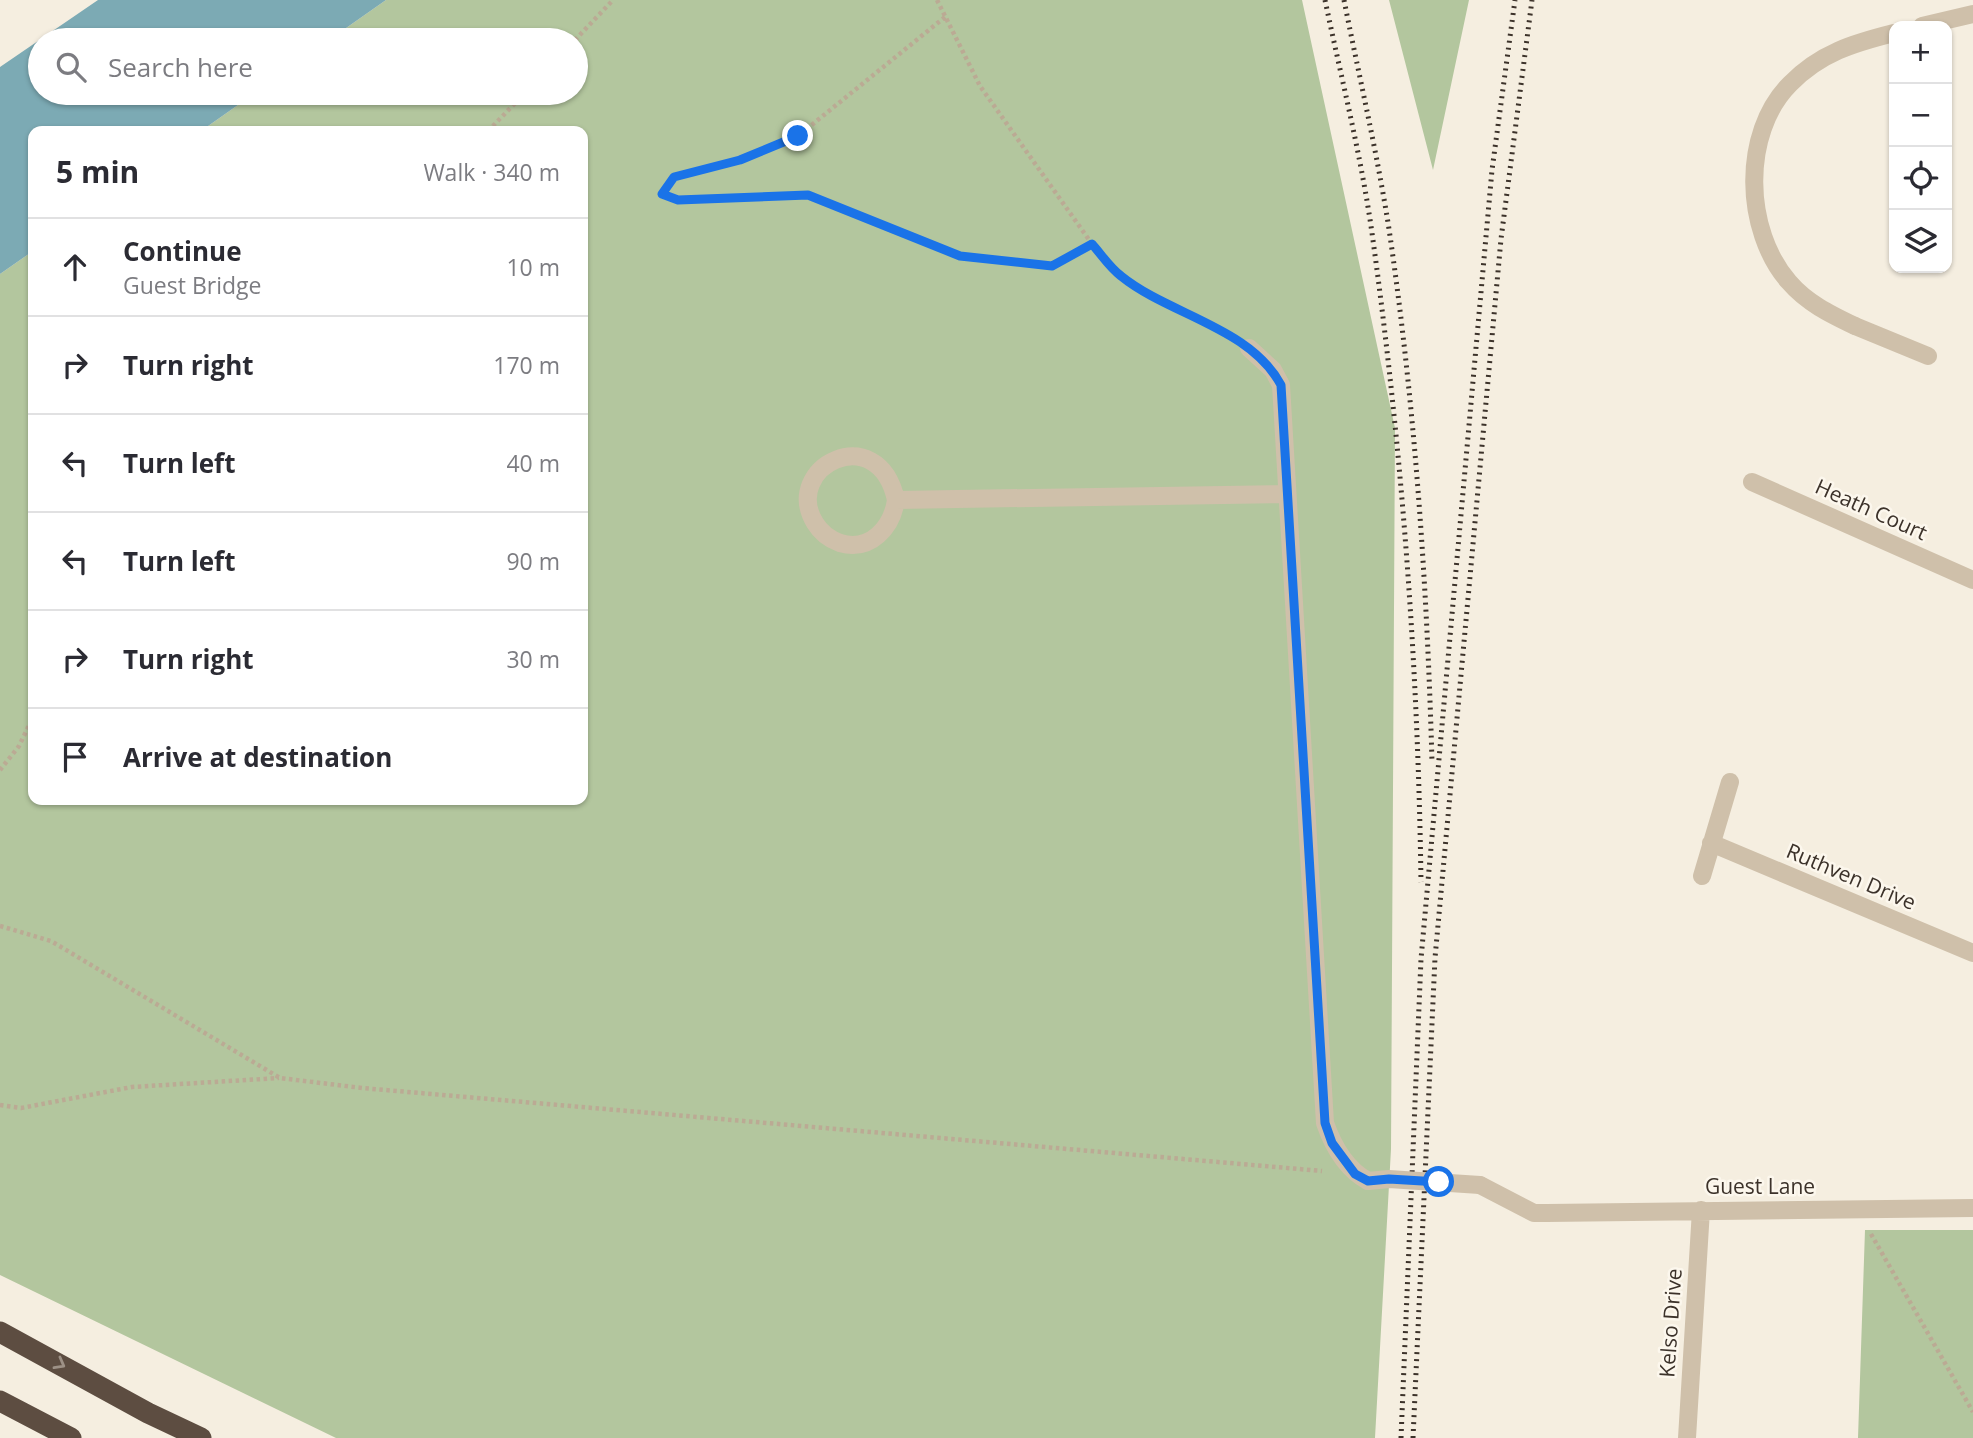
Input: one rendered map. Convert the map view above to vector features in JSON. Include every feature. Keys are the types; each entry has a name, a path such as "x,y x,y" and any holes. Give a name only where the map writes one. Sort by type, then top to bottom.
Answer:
{"highway":[{"path":"0,1332 148,1413 201,1438"},
{"path":"0,1401 71,1438"}],"street":[{"path":"1943,21 1973,14"},
{"path":"1889,34 1846,44 1788,85 1758,143 1754,182 1758,220 1768,249 1787,280 1806,299 1855,326 1928,356"},
{"path":"1249,348 1273,370 1281,385 1325,1123 1332,1143 1361,1177"},
{"path":"859,456 882,467 892,480 896,500 894,515 888,526 869,541 854,544 842,543 820,531 810,515 808,497 817,473 828,462 859,456"},
{"name":"Heath Court","path":"1752,482 1973,580"},
{"path":"896,500 1286,494"},
{"path":"1702,877 1730,782"},
{"name":"Ruthven Drive","path":"1711,843 1973,953"},
{"name":"Guest Lane","path":"1361,1177 1480,1185 1534,1213 1973,1208"},
{"name":"Kelso Drive","path":"1687,1438 1701,1210"}],"path":[{"path":"587,28 614,0"},
{"path":"937,0 980,86 1092,244 1121,277 1249,348"},
{"path":"945,17 798,136 740,160 674,177 662,194 678,200 808,195 960,256 1052,266 1092,244"},
{"path":"493,126 513,105"},
{"path":"0,770 19,746 28,727"},
{"path":"0,926 51,942 280,1077"},
{"path":"0,1105 21,1108 132,1087 280,1077 362,1088 1361,1177"},
{"path":"1866,1209 1872,1241 1973,1412"}],"green space":[{"path":"386,0 1302,0 1395,428 1391,1149 1375,1438 336,1438 0,1275 0,274 28,254 28,805 588,805 588,126 208,126 238,105 588,105 588,28 346,28"},
{"path":"1389,0 1469,0 1433,170"},
{"path":"1865,1230 1973,1230 1973,1438 1858,1438"}],"water":[{"path":"98,0 386,0 346,28 57,28"},
{"path":"28,48 28,105 238,105 208,126 28,126 28,254 0,274 0,67"}],"railway":[{"path":"1325,0 1357,145 1383,314 1392,395 1412,638 1421,882"},
{"path":"1344,0 1389,229 1406,362 1423,561 1432,762"},
{"path":"1401,1438 1421,959 1492,170 1515,0"},
{"path":"1413,1438 1435,958 1501,239 1532,0"}],"route":[{"path":"798,136 740,160 674,177 662,194 678,200 808,195 960,256 1052,266 1092,244 1121,277 1249,348 1273,370 1281,385 1325,1123 1332,1143 1355,1174 1368,1181 1389,1179 1439,1182"}]}
